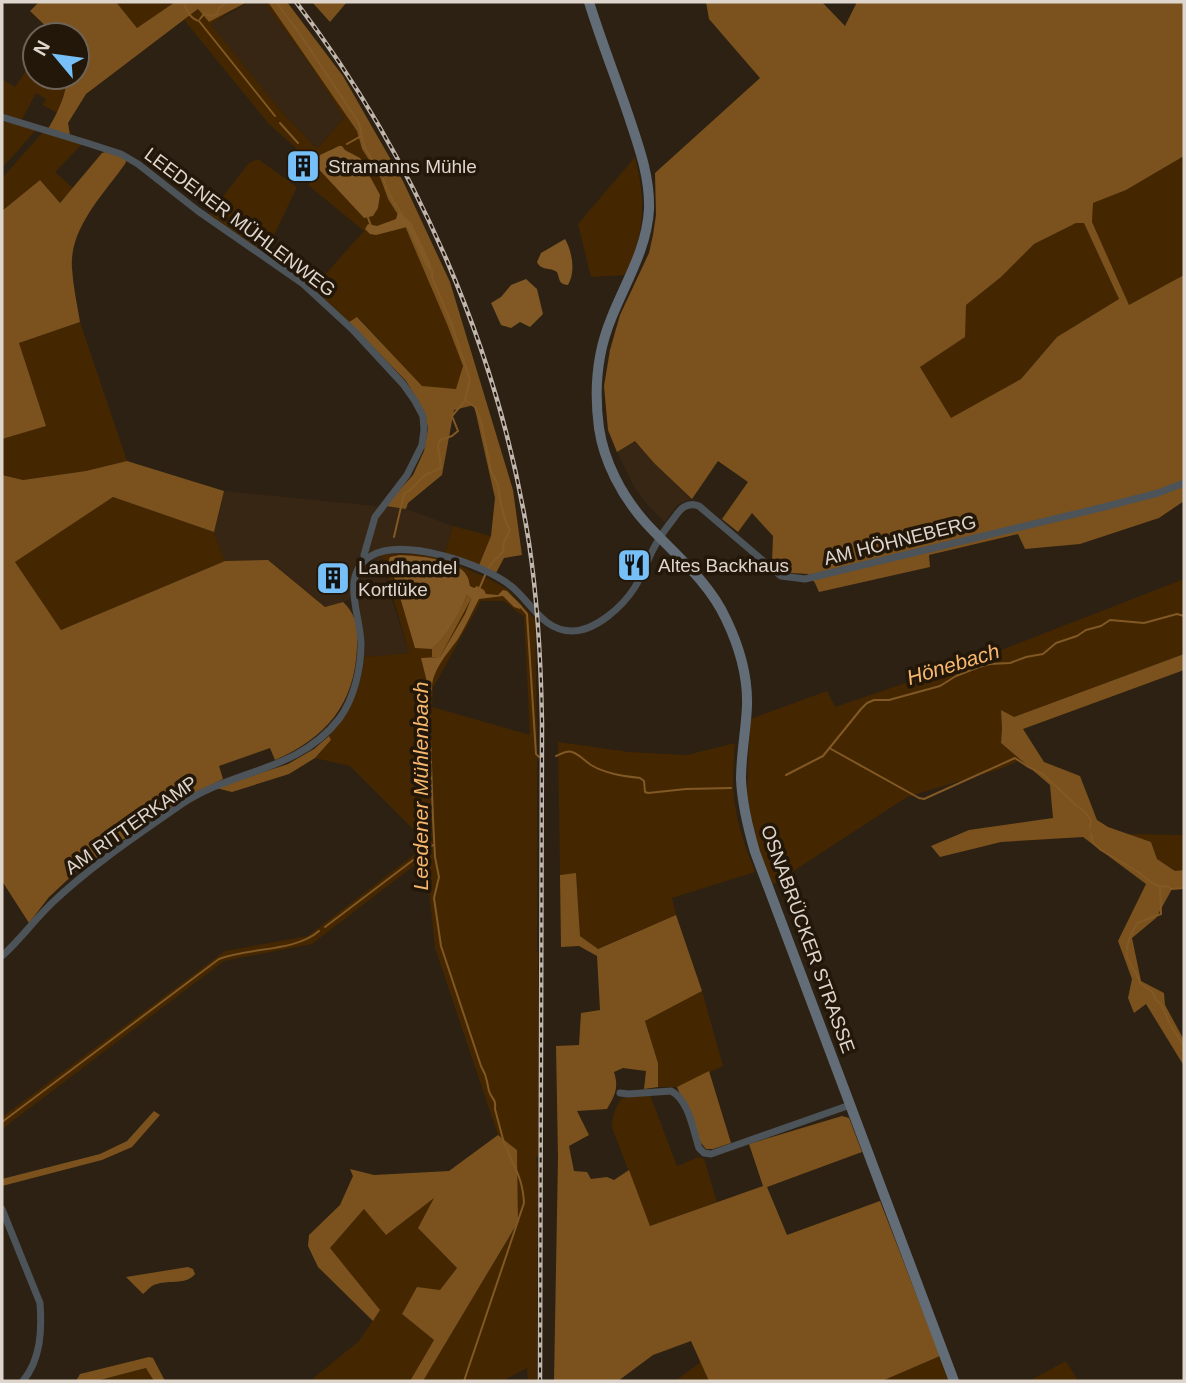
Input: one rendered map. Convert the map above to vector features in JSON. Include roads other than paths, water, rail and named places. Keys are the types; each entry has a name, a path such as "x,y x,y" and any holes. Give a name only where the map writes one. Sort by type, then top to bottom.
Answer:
{"main road":[{"name":"OSNABRÜCKER STRASSE","path":"589,2 639,148 647,181 649,209 640,253 603,340 596,394 599,431 622,491 643,520 702,581 725,616 735,638 741,657 747,705 741,779 748,829 954,1381"}],"street":[{"name":"LEEDENER MÜHLENWEG","path":"2,117 87,142 121,154 138,164 198,211 302,283 353,330 403,384 423,416 422,445 407,475 375,517 363,555 365,560"},
{"name":"AM HÖHNEBERG","path":"660,537 681,508 693,504 699,506 781,576 806,579 1104,507 1184,484"},
{"path":"365,560 379,553 413,550 434,553 478,568 509,584 549,625 559,630 582,631 599,622 629,596 660,537"},
{"name":"AM RITTERKAMP","path":"2,956 52,903 83,876 180,805 215,786 294,757 319,741 339,718 354,685 361,646 353,591 354,578 365,560"},
{"path":"620,1093 671,1091 677,1094 686,1109 699,1148 704,1153 711,1154 850,1105"},
{"path":"2,1209 40,1303 38,1352 23,1381"}],"waterway":[{"name":"Leedener Mühlenbach","path":"183,2 191,16 199,21 275,116"},
{"path":"200,19 204,14 217,14 219,8 227,2"},
{"path":"276,2 359,123 364,146 404,218"},
{"name":"Leedener Mühlenbach","path":"280,123 298,143"},
{"path":"347,144 361,136"},
{"name":"Leedener Mühlenbach","path":"367,215 371,226"},
{"name":"Leedener Mühlenbach","path":"432,271 470,380 465,400 475,407 481,421 491,471 498,485 501,505 510,530 503,552 489,568"},
{"path":"394,537 404,494 425,475 441,468 438,445 440,440 458,431 452,416 464,402"},
{"name":"Leedener Mühlenbach","path":"480,587 486,573"},
{"name":"Hönebach","path":"521,607 527,614 536,754 539,757"},
{"name":"Hönebach","path":"786,775 823,756 861,709 874,700 889,700 940,686 956,676 990,664 1010,663 1043,654 1056,643 1110,620 1144,623 1177,614 1184,616"},
{"name":"Leedener Mühlenbach","path":"431,685 429,710 433,818 439,877 434,898 441,946 494,1101 504,1143 520,1180 524,1203 464,1381"},
{"path":"831,749 924,799 1015,758 1044,775 1084,811 1091,820 1090,828"},
{"name":"Hönebach","path":"556,756 572,752 603,771 640,778 644,781 645,792 648,793 731,788"},
{"path":"1091,834 1093,843 1101,850 1160,886 1161,914 1137,923 1126,953 1140,983 1152,992 1161,1004 1184,1047"},
{"path":"325,927 433,845"},
{"path":"1162,886 1171,889 1184,888"},
{"path":"2,1122 219,959 298,943 319,931"}],"railway":[{"path":"296,2 339,62 378,125 446,258 497,399 515,470 529,543 535,588 542,723 540,1381"}],"place":[{"name":"Stramanns Mühle","path":"303,166"},
{"name":"Altes Backhaus","path":"634,565"},
{"name":"Landhandel Kortlüke","path":"333,578"}]}
